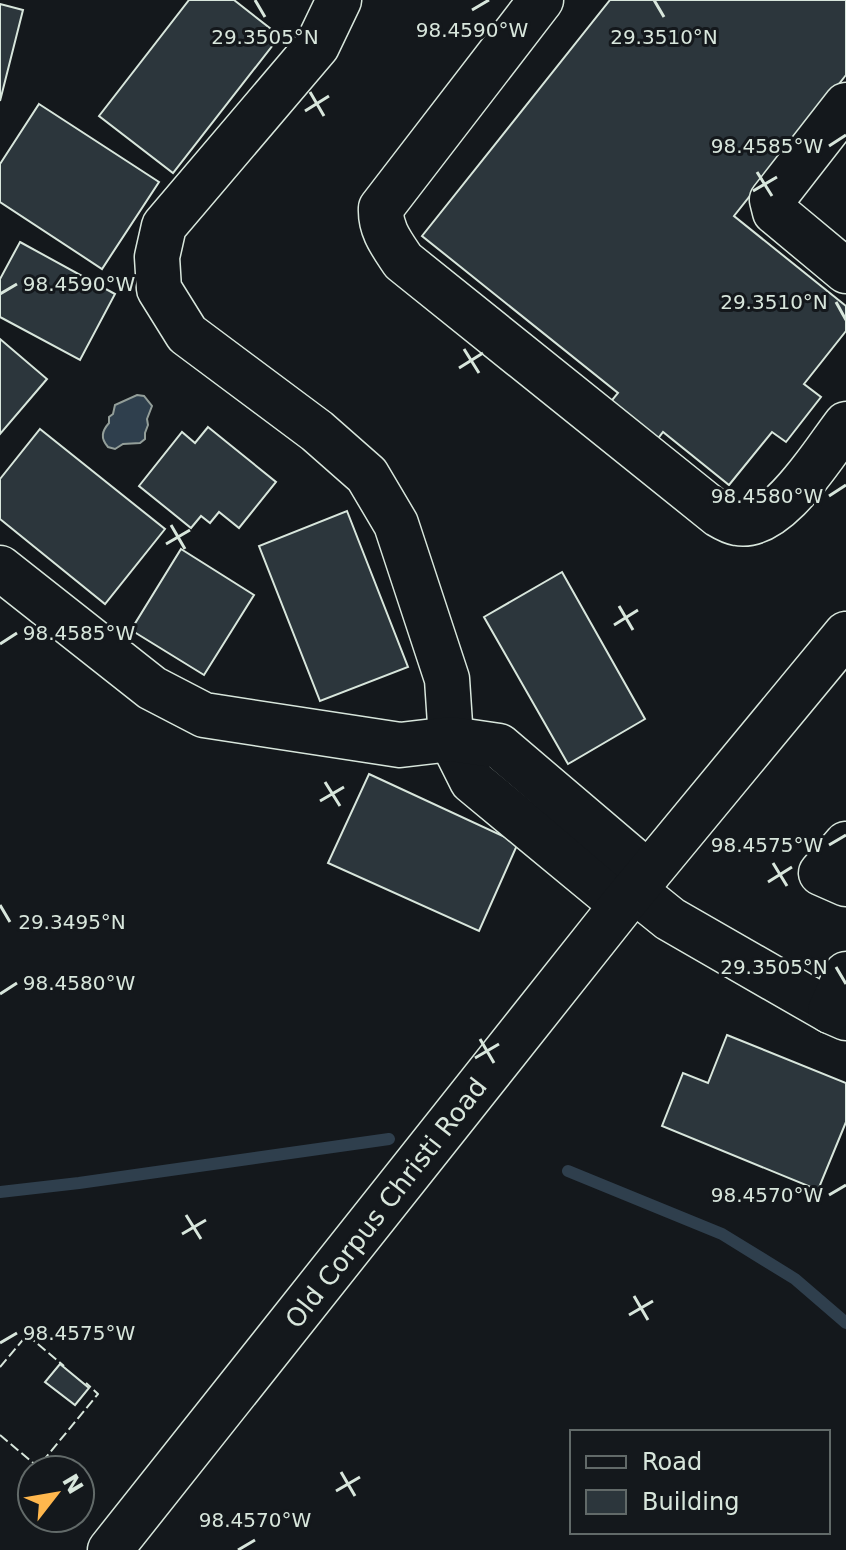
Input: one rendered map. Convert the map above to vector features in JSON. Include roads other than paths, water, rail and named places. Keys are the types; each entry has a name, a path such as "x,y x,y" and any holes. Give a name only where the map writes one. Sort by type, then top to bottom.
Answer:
{"street":[{"path":"339,0 317,46 164,226 157,257 159,289 187,334 317,431 367,475 396,524 447,679 451,739"},
{"path":"541,0 381,208 386,236 403,261 719,515 736,523 751,523 768,516 787,501 846,424"},
{"path":"846,105 772,200 775,212 846,271"},
{"path":"0,568 152,688 204,715 400,745 451,739 499,746 635,890 670,919 841,1001"},
{"name":"Old Corpus Christi Road","path":"110,1550 635,890 846,634"},
{"path":"846,844 821,873 846,884"}],"water":[{"path":"137,395 144,396 152,406 145,439 115,449 108,447 103,435 115,405"}],"waterway":[{"path":"0,1192 389,1139"},
{"path":"568,1171 722,1234 795,1279 846,1323"}]}
